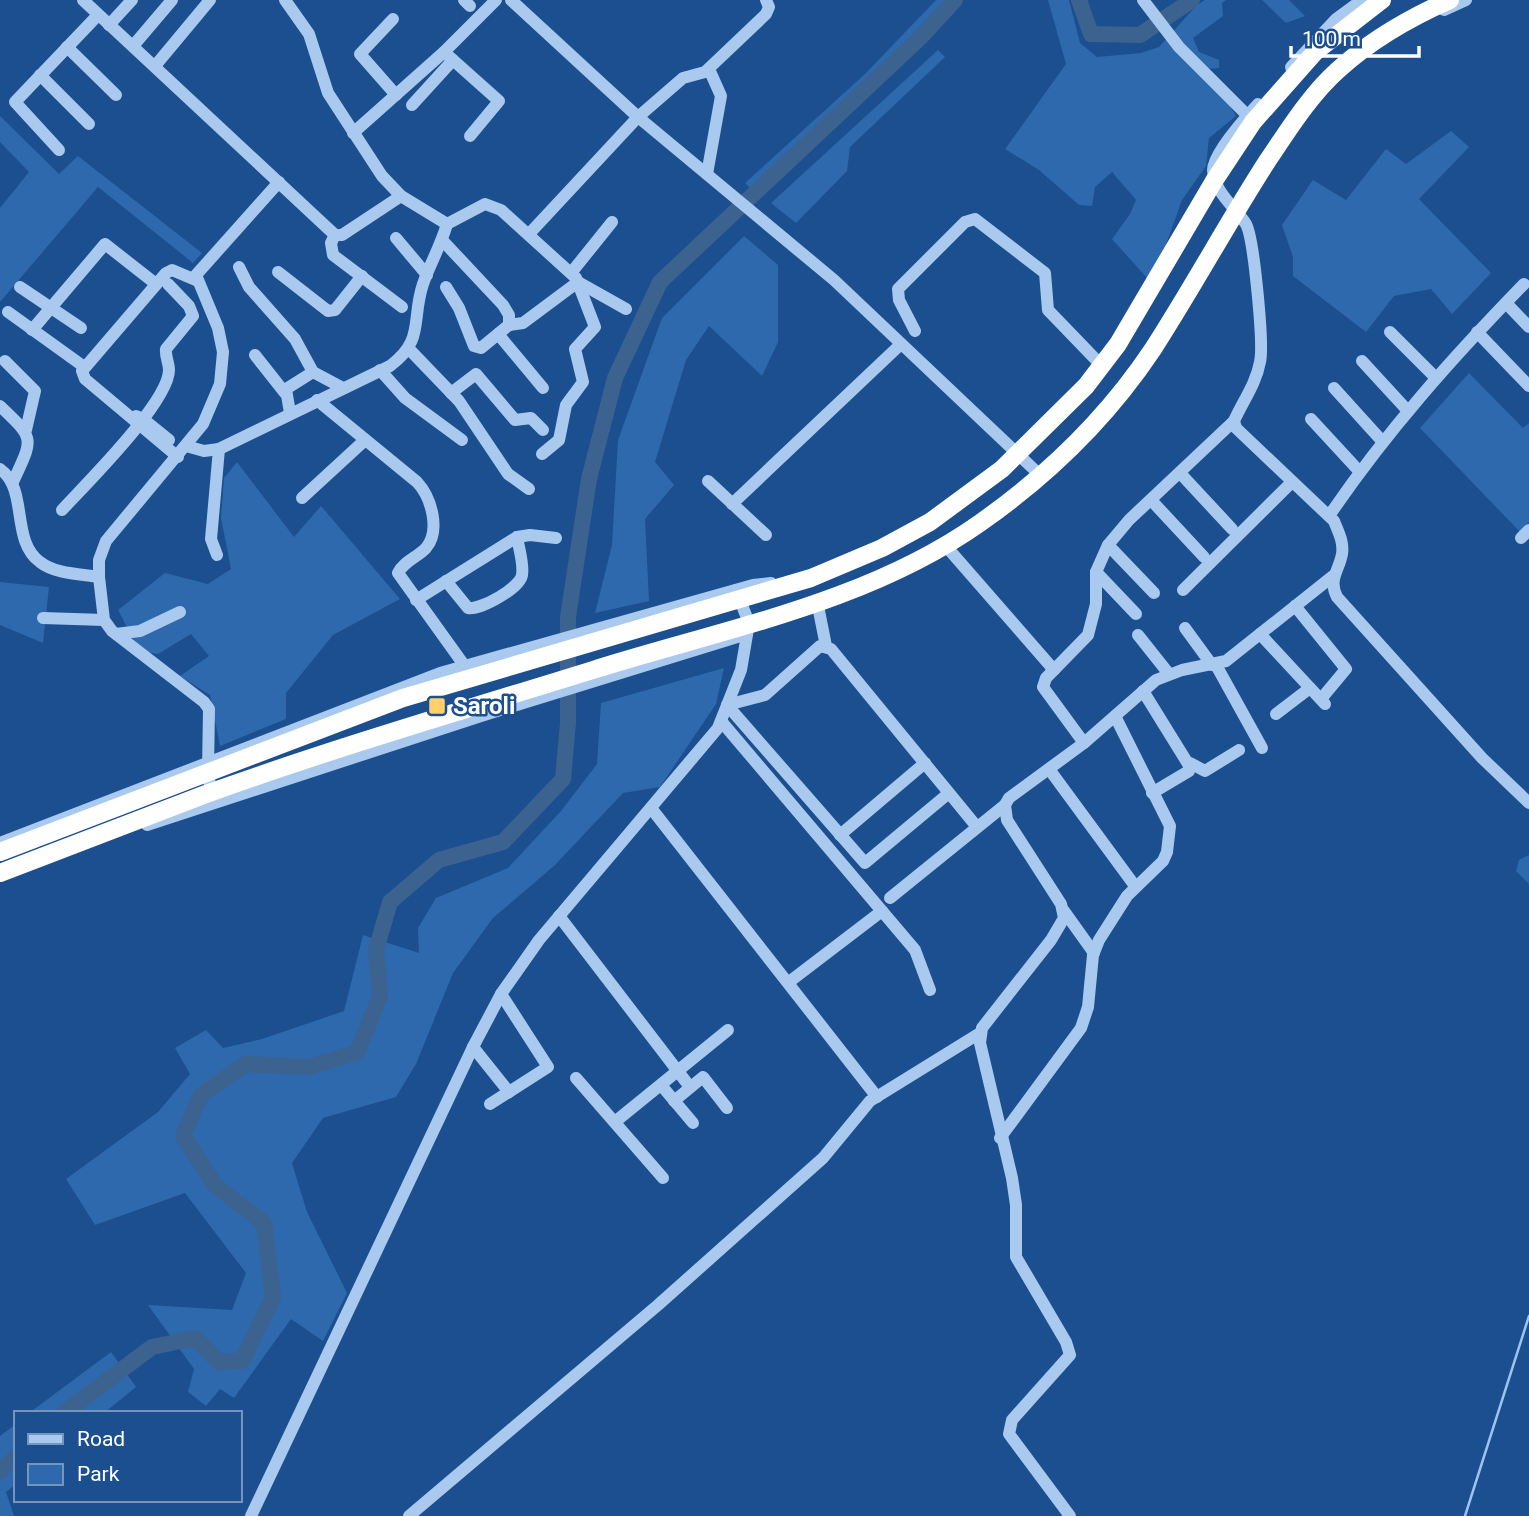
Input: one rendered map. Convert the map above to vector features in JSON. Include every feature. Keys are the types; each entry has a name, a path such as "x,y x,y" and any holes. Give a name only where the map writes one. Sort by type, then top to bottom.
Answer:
{"highway":[{"path":"0,852 208,766 402,698 543,652 738,595 811,578 882,548 930,522 1020,453 1102,366 1142,304 1250,119 1315,52 1382,0"},
{"path":"0,873 211,798 545,690 748,629 899,569 945,545 1041,476 1070,449 1122,391 1170,320 1297,117 1336,71 1397,25 1450,0"},
{"path":"1142,304 1170,320"}],"street":[{"path":"83,0 335,235 342,235 401,196"},
{"path":"109,25 132,0"},
{"path":"133,46 173,0"},
{"path":"155,66 210,0"},
{"path":"285,0 309,34 316,49 322,81 382,176 401,196 447,224"},
{"path":"412,105 496,0"},
{"path":"512,0 638,117 777,231 1020,453 1041,476"},
{"path":"529,234 638,117 683,78 709,69 766,14 769,7 766,0"},
{"path":"1143,0 1179,47 1250,119 1314,40 1362,0"},
{"path":"1237,214 1296,127 1346,73 1384,41 1466,0"},
{"path":"59,150 15,106 17,99 98,15"},
{"path":"393,19 360,54 396,95"},
{"path":"67,47 116,95"},
{"path":"353,133 396,95 449,56"},
{"path":"449,56 499,101 470,136"},
{"path":"707,174 722,96 709,69"},
{"path":"40,75 89,124"},
{"path":"1084,743 1045,692 1046,678 1088,635 1096,604 1096,572 1108,545 1234,421 1252,388 1261,360 1251,247 1246,226 1214,181"},
{"path":"0,881 211,798 208,766 211,717 204,702 116,634 103,616 99,560 106,541 182,451 214,404 223,368 218,328 196,275 278,182"},
{"path":"8,312 83,366 85,379 129,414 182,451 204,451 219,449 380,370 409,349 414,338 420,295 443,241 447,224 485,204 501,210 575,277 626,309"},
{"path":"915,331 899,300 898,289 965,222 975,219 1045,273 1048,310 1102,366"},
{"path":"446,287 459,308 474,346 481,348 509,325 523,323 575,277 612,222"},
{"path":"335,235 331,243 333,255 402,307"},
{"path":"396,238 427,275"},
{"path":"443,241 502,305 509,315 509,325"},
{"path":"32,330 105,244 189,306 193,316 166,349 169,371 163,388 141,422 62,510"},
{"path":"239,267 249,287 295,339 313,372 343,388"},
{"path":"83,366 162,284 172,270 198,281"},
{"path":"278,272 328,312 335,310 362,276"},
{"path":"542,454 559,440 566,405 583,382 575,349 595,327 575,277"},
{"path":"1329,516 1382,441 1477,332 1524,285"},
{"path":"20,287 81,328"},
{"path":"1506,303 1529,327"},
{"path":"1390,332 1436,378"},
{"path":"1477,332 1529,386"},
{"path":"498,334 543,388"},
{"path":"732,504 901,344"},
{"path":"409,349 451,393 508,474 529,489"},
{"path":"255,355 285,393 290,413"},
{"path":"5,360 35,390 26,430 29,447 13,482"},
{"path":"1362,361 1408,411"},
{"path":"380,370 405,398 462,440"},
{"path":"285,393 289,386 313,372"},
{"path":"451,393 476,374 515,420 531,418 543,430"},
{"path":"1334,388 1382,441"},
{"path":"317,400 417,482 428,498 434,535 426,548 400,568 398,573 464,665"},
{"path":"0,406 26,430"},
{"path":"1311,419 1359,471"},
{"path":"1234,421 1240,433 1329,516 1341,538 1342,554 1333,576 1332,587 1337,597 1482,758 1529,803"},
{"path":"302,498 364,441"},
{"path":"216,555 211,540 219,449"},
{"path":"0,468 13,482 26,543 39,562 51,568 99,577"},
{"path":"1180,473 1232,529"},
{"path":"708,481 766,535"},
{"path":"1183,590 1292,482"},
{"path":"1151,500 1205,557"},
{"path":"414,597 446,581 517,537 530,535 555,538"},
{"path":"446,581 468,608 482,608 520,582 522,573 517,537"},
{"path":"945,545 1054,670"},
{"path":"1108,545 1154,593"},
{"path":"1096,572 1136,614"},
{"path":"890,898 1084,743 1143,691 1169,674 1214,665 1260,634 1333,576"},
{"path":"251,1516 472,1047 501,994 559,916 721,721 741,670 748,629 738,595"},
{"path":"817,601 826,646 977,827"},
{"path":"1260,634 1323,702 1346,669 1295,606"},
{"path":"116,634 140,631 180,612"},
{"path":"43,618 103,616"},
{"path":"1185,628 1214,665 1262,748"},
{"path":"1138,635 1169,674"},
{"path":"727,705 765,695 820,646 826,646"},
{"path":"0,843 208,766 464,665 543,652"},
{"path":"1276,714 1310,688"},
{"path":"1143,691 1190,763 1205,771 1239,750"},
{"path":"727,705 865,863 949,793"},
{"path":"1000,1138 1082,1028 1088,1007 1094,953 1099,940 1135,886 1163,861 1167,852 1170,825 1115,716"},
{"path":"721,721 915,950 930,990"},
{"path":"840,835 925,763"},
{"path":"1152,793 1189,771 1190,763"},
{"path":"1049,769 1135,886"},
{"path":"1005,805 1007,820 1064,911 1094,953"},
{"path":"651,808 877,1097"},
{"path":"789,982 882,911"},
{"path":"408,1516 658,1305 813,1167 877,1097 980,1037 1051,940 1064,911"},
{"path":"559,916 690,1087"},
{"path":"490,1104 548,1067 501,994"},
{"path":"616,1121 728,1030"},
{"path":"980,1037 1016,1205 1016,1257 1066,1342 1070,1355 1012,1420 1009,1434 1070,1516"},
{"path":"472,1047 509,1092"},
{"path":"674,1101 703,1077 727,1108"},
{"path":"576,1078 663,1178"},
{"path":"661,1085 694,1123"}],"green space":[{"path":"936,0 949,0 896,56 750,188 745,183 865,74"},
{"path":"1048,0 1069,0 1080,43 1097,57 1141,53 1159,47 1197,5 1205,0 1226,0 1222,3 1223,16 1193,38 1199,52 1219,60 1219,68 1207,69 1236,116 1209,138 1206,166 1182,200 1159,264 1147,278 1112,239 1130,214 1136,200 1112,172 1095,187 1092,206 1079,205 1039,170 1005,149 1066,64"},
{"path":"1262,0 1289,0 1305,16 1286,23"},
{"path":"938,50 945,57 850,147 847,171 796,223 771,203"},
{"path":"0,116 59,174 78,156 202,253 193,263 98,187 0,302 0,208 29,172 0,142"},
{"path":"1451,131 1469,147 1419,199 1491,273 1452,314 1431,289 1394,296 1366,332 1293,276 1293,257 1282,225 1313,180 1346,200 1386,149 1406,164"},
{"path":"744,236 778,265 778,342 762,376 709,326 686,360 655,462 674,485 645,519 649,601 595,613 612,545 618,440 662,318"},
{"path":"1469,373 1523,428 1529,423 1529,522 1520,532 1420,428"},
{"path":"237,462 294,537 321,506 400,599 333,635 286,693 286,719 220,746 210,695 180,676 209,656 191,634 158,654 139,651 118,610 165,573 208,584 231,569 221,518 224,478"},
{"path":"0,582 49,587 43,643 0,625"},
{"path":"724,668 716,704 660,787 623,793 555,865 493,918 453,973 416,1064 396,1097 323,1118 292,1163 307,1212 347,1293 323,1341 291,1319 234,1398 220,1389 206,1406 188,1392 194,1369 148,1305 232,1310 246,1273 185,1193 95,1225 66,1179 158,1112 190,1074 175,1048 206,1030 223,1048 262,1039 344,1011 363,935 419,953 418,928 436,898 508,868 561,811 597,764 601,703"},
{"path":"1529,855 1529,884 1516,871 1519,860"},
{"path":"111,1352 136,1387 106,1411 32,1411"},
{"path":"14,1426 14,1486 6,1492 14,1516 0,1516 0,1436"}],"waterway":[{"path":"67,1411 152,1347 195,1338 219,1362 242,1361 273,1297 264,1223 215,1185 183,1136 201,1095 246,1064 310,1067 357,1052 380,996 376,950 390,902 439,860 503,842 563,779 568,723 568,617 589,479 615,378 660,282 920,38 955,0"},
{"path":"1079,0 1091,34 1140,35 1192,0"},
{"path":"1465,1516 1529,1316"},
{"path":"0,1471 14,1459"}],"place":[{"name":"Saroli","path":"437,706"}]}
